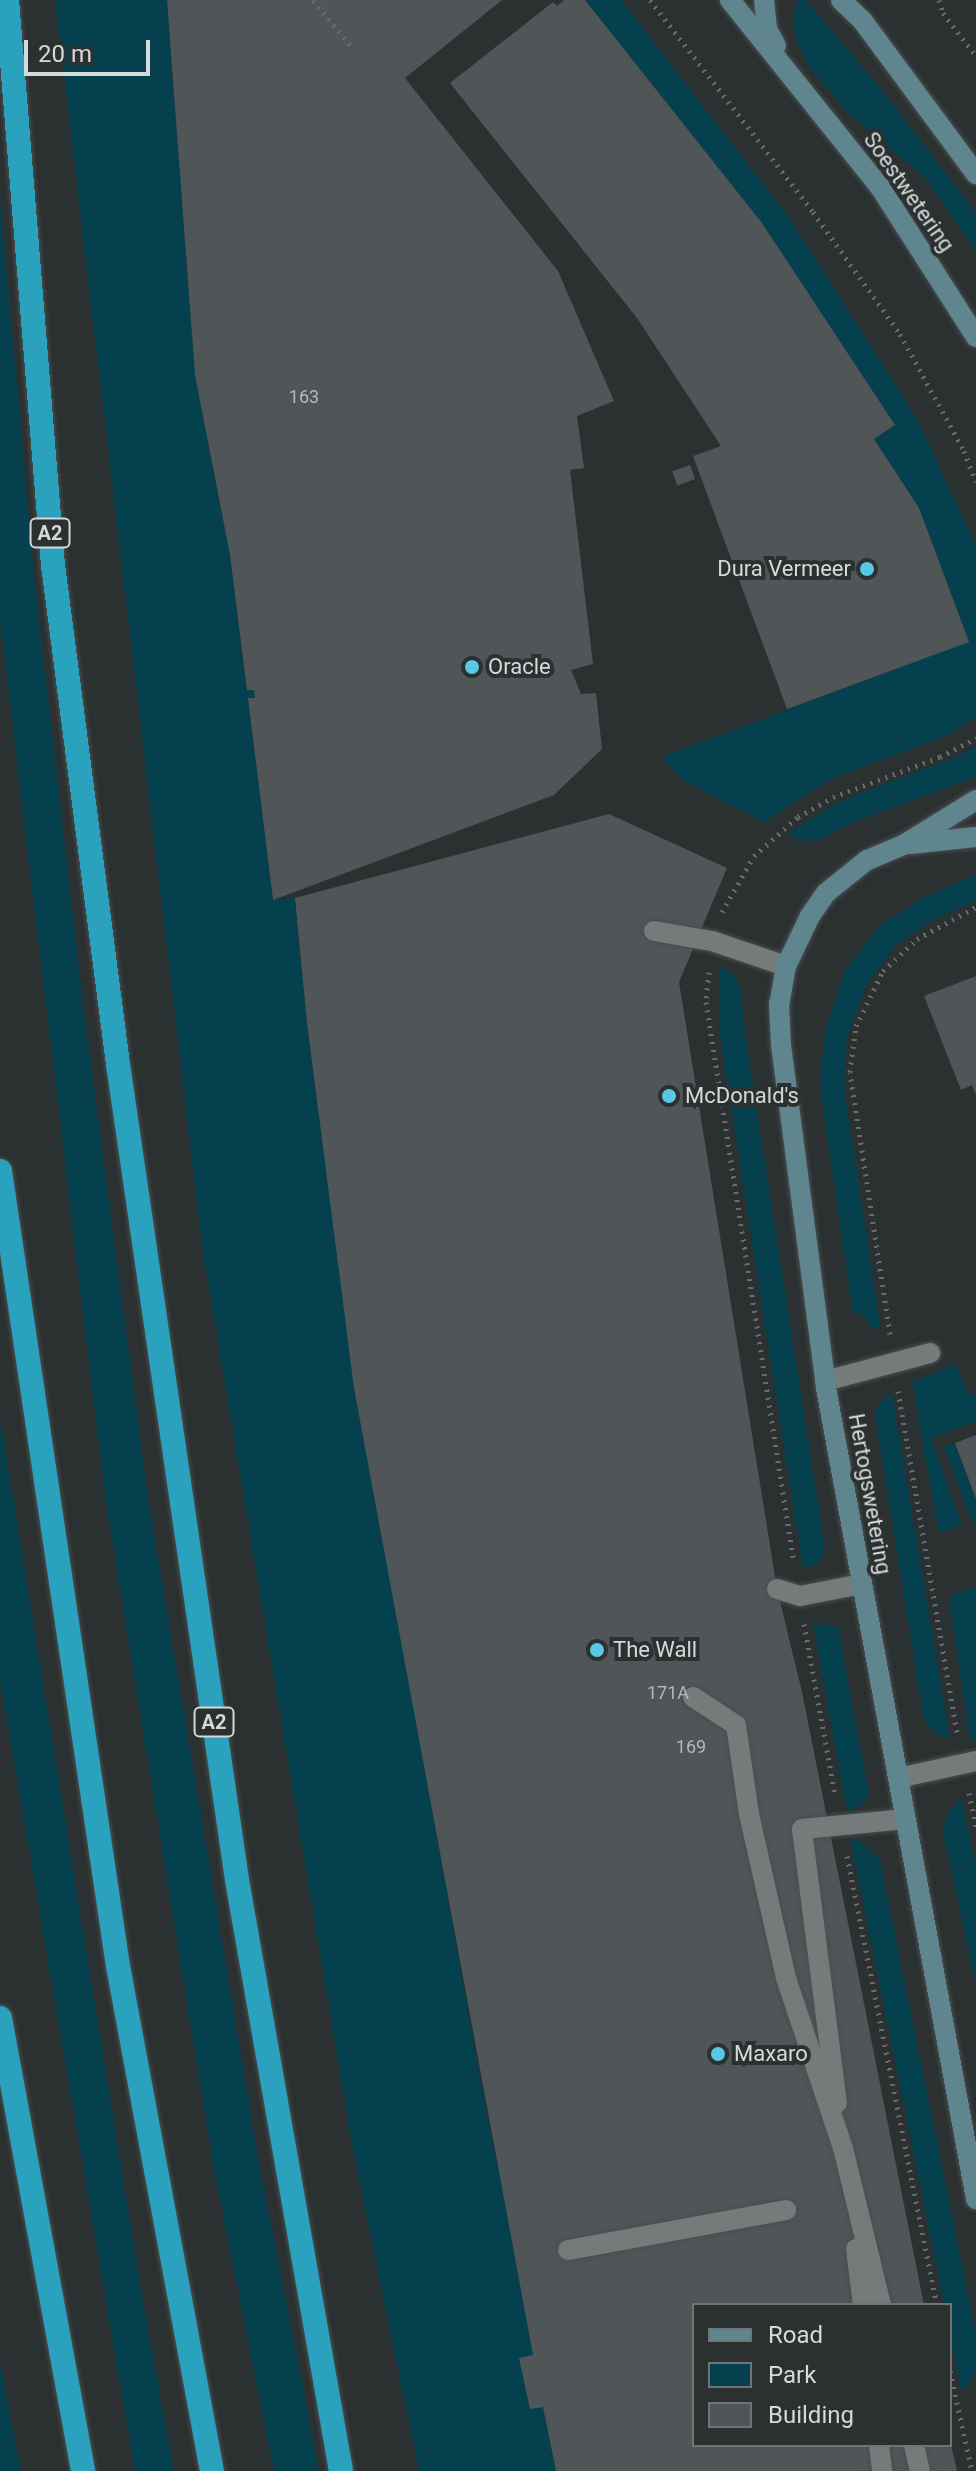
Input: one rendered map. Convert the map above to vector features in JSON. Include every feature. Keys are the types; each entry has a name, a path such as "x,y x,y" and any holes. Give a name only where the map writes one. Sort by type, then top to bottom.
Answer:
{"highway":[{"name":"A2","path":"7,0 53,565 118,1064 237,1880 341,2471"},
{"path":"0,1171 118,1966 212,2471"},
{"path":"0,2018 83,2471"}],"street":[{"path":"730,0 794,80"},
{"path":"764,0 767,29 794,80"},
{"path":"841,0 862,20 976,174"},
{"path":"854,0 862,20"},
{"name":"Soestwetering","path":"794,80 880,187 976,337"},
{"name":"Hertogswetering","path":"976,800 903,845 867,860 826,893 810,916 786,966 779,1004 781,1045 825,1381 976,2199"},
{"name":"Hertogswetering","path":"903,845 976,837"}],"lane":[{"path":"654,931 712,941 786,966"},
{"path":"825,1381 930,1353"},
{"path":"777,1589 800,1596 862,1584"},
{"path":"693,1697 736,1725 749,1814 786,1978 843,2148 881,2303"},
{"path":"898,1778 976,1761"},
{"path":"863,2303 802,1829 906,1819"},
{"path":"568,2250 786,2210"},
{"path":"879,2447 882,2471"},
{"path":"914,2447 920,2471"}],"path":[{"path":"313,0 351,46"},
{"path":"650,0 813,212 900,334 964,451 976,482"},
{"path":"939,0 943,13 976,56"},
{"path":"952,2380 972,2471"}],"green space":[{"path":"55,0 167,0 195,375 230,555 246,690 254,690 255,698 248,699 273,899 295,898 307,1023 328,1174 399,1626 482,2089 560,2471 419,2471 353,2150 202,1245"},
{"path":"585,0 621,0 790,219 919,422 976,547 976,717 946,736 833,778 764,822 682,780 662,757 969,641 919,508 874,439 895,425 762,223"},
{"path":"798,0 806,0 881,89 970,205 976,215 976,251 926,179 849,114 810,68 797,43 793,19"},
{"path":"0,197 34,577 83,1004 147,1491 258,2156 319,2471 274,2471 212,2158 105,1496 0,621"},
{"path":"976,745 976,777 856,821 821,839 804,841 787,834 841,801 958,756"},
{"path":"976,874 976,901 934,919 896,945 867,984 847,1038 844,1088 881,1330 870,1327 862,1313 853,1314 820,1086 825,1032 844,973 878,927 921,899"},
{"path":"719,966 731,972 741,988 745,1034 825,1549 818,1563 803,1569 720,1036"},
{"path":"956,1364 969,1395 976,1393 976,1421 931,1438 962,1525 939,1533 912,1382"},
{"path":"892,1393 950,1739 937,1735 924,1721 875,1415 881,1402"},
{"path":"0,1417 145,2314 174,2471 135,2471 0,1680"},
{"path":"955,1443 976,1501 976,1520 972,1522 944,1447"},
{"path":"976,1587 976,1739 970,1741 949,1596"},
{"path":"813,1623 838,1627 869,1794 860,1806 847,1811"},
{"path":"961,1798 976,1867 976,1986 943,1831 948,1814"},
{"path":"850,1837 865,1845 880,1860 976,2335 976,2365 972,2381 961,2391 952,2345 952,2303 944,2303"},
{"path":"0,2361 21,2471 0,2471"}],"building":[{"path":"167,0 502,0 405,78 558,271 614,401 577,416 584,468 570,470 593,664 571,670 581,694 596,693 602,749 554,795 273,900 248,698 255,698 254,690 247,690 230,555 195,375"},
{"path":"564,0 585,0 762,223 895,425 874,439 919,508 969,642 787,709 693,456 721,446 637,318 450,83 553,2 557,6"},
{"path":"690,465 695,479 677,486 672,471"},
{"name":"The Wall","path":"609,814 727,868 679,982 777,1589 802,1692 924,2303 692,2303 692,2447 951,2447 957,2471 556,2471 543,2407 530,2409 519,2358 533,2355 354,1388 307,1023 295,898"},
{"path":"976,976 976,1095 972,1085 961,1090 924,996"},
{"path":"976,1435 976,1499 955,1443"}],"place":[{"name":"Dura Vermeer","path":"867,569"},
{"name":"Oracle","path":"472,667"},
{"name":"McDonald's","path":"669,1096"},
{"name":"The Wall","path":"597,1650"},
{"name":"Maxaro","path":"718,2054"}]}
